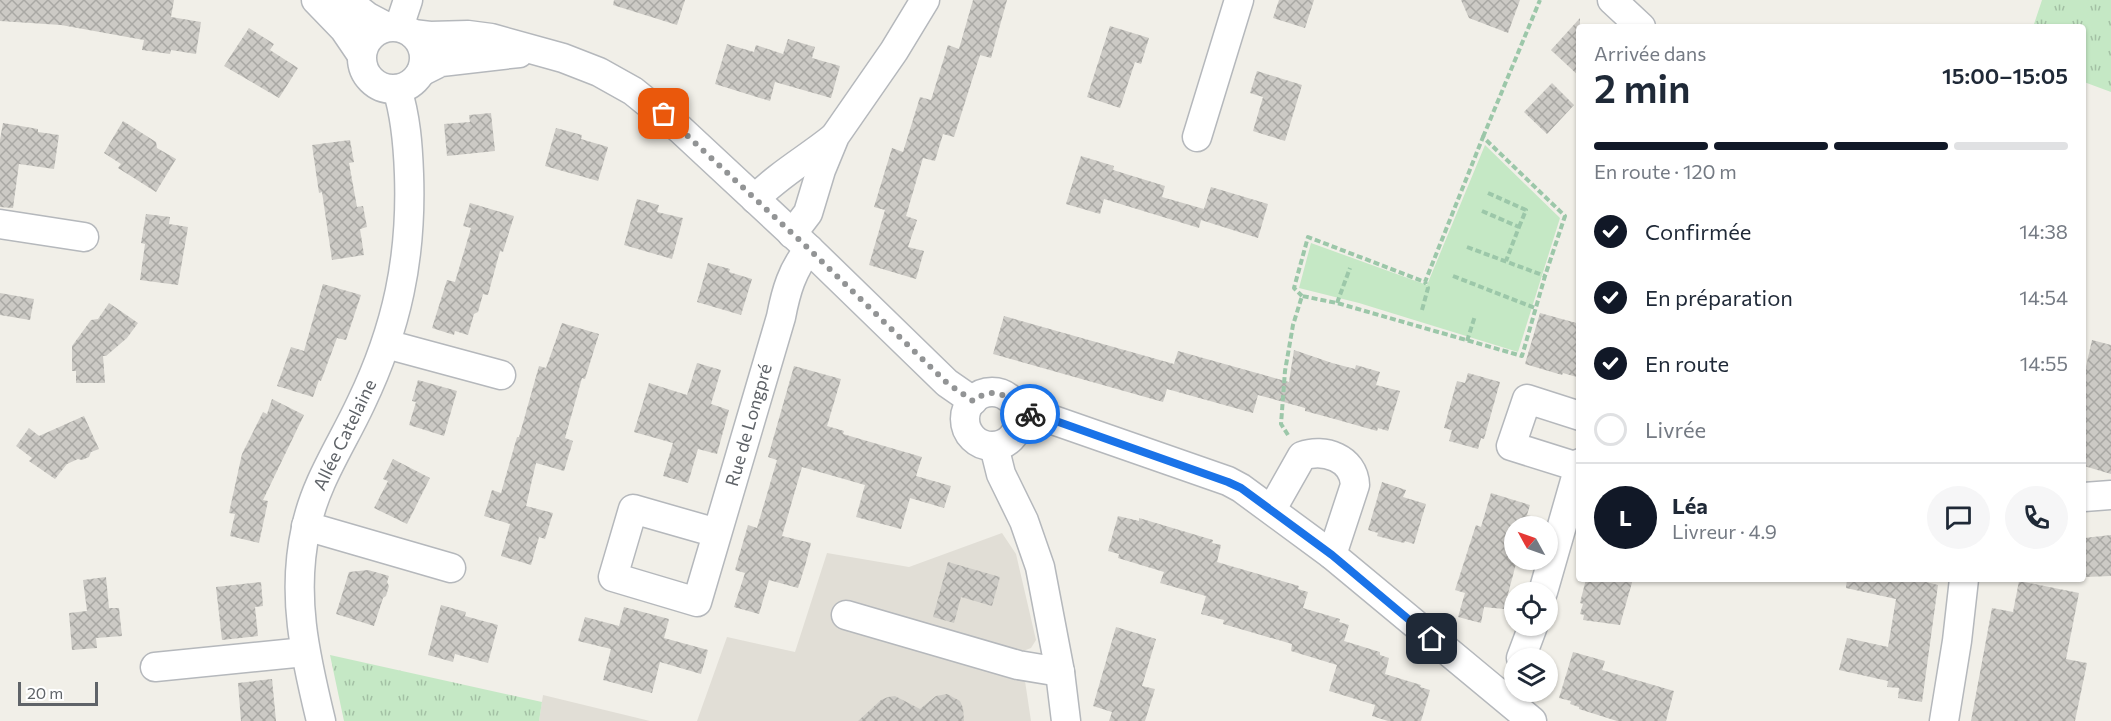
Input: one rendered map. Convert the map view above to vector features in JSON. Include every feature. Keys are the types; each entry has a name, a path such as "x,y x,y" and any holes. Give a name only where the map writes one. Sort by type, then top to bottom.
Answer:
{"street":[{"path":"316,0 344,29 362,54"},
{"path":"346,0 368,16 400,29 430,36 479,36 542,52 599,72 633,91 664,114 809,249 947,383 973,401"},
{"path":"400,29 408,0"},
{"path":"755,199 771,183 811,156 835,136 894,51 925,0"},
{"path":"1197,136 1239,0"},
{"path":"1612,0 1638,24"},
{"path":"421,72 424,63 420,42 400,29 377,31 364,43 362,66 371,81 381,87 398,89 408,85 421,72 441,62 505,53 542,52"},
{"name":"Allée Catelaine","path":"321,721 304,651 299,569 306,526 325,474 361,405 386,344 401,292 409,229 408,145 398,89"},
{"name":"Rue de Longpré","path":"717,533 781,317 790,303 809,249 807,213 835,136"},
{"path":"0,224 84,237"},
{"path":"386,344 501,375"},
{"path":"984,393 998,393 1011,400 1018,412 1018,424 1014,435 1005,443 994,446 985,445 976,441 966,427 965,417 968,409 973,401 984,393"},
{"path":"1576,415 1527,399 1511,446 1576,464"},
{"path":"1018,412 1053,420 1228,482 1272,509 1332,555 1515,711"},
{"path":"994,446 1001,474 1024,521 1041,567 1060,672 1066,721"},
{"path":"1272,509 1302,456 1313,452 1334,456 1350,469 1355,485 1332,555"},
{"path":"1546,582 1576,476"},
{"path":"2086,497 2111,495"},
{"path":"306,526 451,568"},
{"path":"1944,721 1964,582"},
{"path":"846,615 1018,665 1060,672"},
{"path":"155,667 304,651"}],"path":[{"path":"1425,282 1540,0"},
{"path":"1422,310 1428,288 1425,282 1308,237 1294,288 1302,296 1337,303 1522,356 1565,216 1483,137"},
{"path":"1488,193 1526,210 1506,261"},
{"path":"1482,212 1520,227"},
{"path":"1467,247 1545,276"},
{"path":"1337,303 1350,268"},
{"path":"1453,276 1535,308"},
{"path":"1302,296 1293,325 1285,371 1281,424 1302,456"},
{"path":"1467,341 1475,316"}],"shaded area":[{"path":"1002,533 1016,554 1036,640 1031,648 1018,653 1020,674 1025,681 1031,721 697,721 727,637 795,652 827,553 909,567"},
{"path":"543,695 650,721 539,721"}],"green space":[{"path":"2042,0 2111,0 2111,92 2086,83 2086,24 2034,24"},
{"path":"1485,145 1560,218 1518,352 1359,303 1299,288 1311,243 1427,285"},
{"path":"330,655 542,702 539,721 344,721"}],"building":[{"path":"0,0 174,0 171,17 201,22 196,54 171,50 170,54 142,50 144,40 61,25 0,21"},
{"path":"614,0 685,0 677,25 613,5"},
{"path":"973,0 1007,0 991,58 980,55 954,137 943,134 935,161 923,158 906,216 917,220 908,247 924,251 916,279 869,265 885,210 874,207 892,148 903,152 920,97 931,100 948,45 959,49"},
{"path":"1279,0 1314,0 1305,28 1273,18"},
{"path":"1461,0 1520,0 1508,33 1469,18"},
{"path":"1580,18 1580,24 1576,24 1576,73 1551,50"},
{"path":"1110,26 1149,38 1141,64 1135,62 1120,108 1087,97"},
{"path":"249,28 274,44 270,50 298,68 279,98 224,66"},
{"path":"788,39 815,47 812,58 840,66 831,98 775,82 770,101 715,84 727,44 754,52 756,45 783,54"},
{"path":"1257,71 1302,85 1285,141 1253,131 1263,97 1250,93"},
{"path":"1552,83 1574,105 1547,134 1524,112"},
{"path":"491,113 495,151 447,156 444,124 470,122 469,115"},
{"path":"123,121 156,142 157,148 176,159 156,192 118,168 121,164 104,153"},
{"path":"3,123 59,135 54,169 19,164 13,208 0,207 0,140"},
{"path":"556,128 582,135 581,139 608,147 598,181 545,166"},
{"path":"350,140 354,162 349,163 357,207 363,206 367,227 360,229 364,255 332,260 312,145"},
{"path":"1081,156 1114,166 1113,170 1165,186 1162,197 1204,209 1211,187 1268,204 1258,238 1201,220 1199,228 1104,199 1100,214 1066,204"},
{"path":"637,199 659,205 657,212 683,218 672,259 624,245"},
{"path":"470,203 514,216 503,252 500,251 488,295 483,294 468,335 455,331 454,335 432,328 447,280 455,282 471,228 463,226"},
{"path":"146,214 170,217 169,224 188,227 178,285 140,280 145,244 141,243"},
{"path":"708,263 730,269 729,272 752,279 741,315 697,302"},
{"path":"323,284 361,295 346,340 337,338 313,397 277,386 291,347 304,351"},
{"path":"0,293 34,299 30,320 0,315"},
{"path":"109,303 138,323 127,338 103,356 105,383 76,383 76,371 72,371 72,346 91,320 98,319"},
{"path":"1540,313 1576,323 1576,377 1525,364"},
{"path":"1004,316 1174,364 1178,351 1289,382 1294,350 1355,369 1356,365 1380,372 1376,385 1400,391 1388,431 1378,428 1377,431 1258,395 1253,413 1167,389 1163,402 993,354"},
{"path":"562,323 599,334 585,379 582,378 565,438 573,441 564,471 536,463 526,506 553,513 545,539 539,537 531,565 501,556 510,524 484,516 492,490 501,493 539,366 546,368"},
{"path":"2092,340 2111,345 2111,474 2086,467 2086,366"},
{"path":"697,363 721,370 711,404 729,410 717,454 698,449 688,483 663,476 673,443 634,432 649,383 687,395"},
{"path":"794,366 841,379 827,426 844,431 843,434 922,457 916,476 951,486 944,508 910,498 901,529 856,517 865,485 802,467 782,536 811,543 805,566 798,588 769,580 759,614 734,607 745,573 735,570 748,525 757,528 777,460 768,457"},
{"path":"1468,373 1500,382 1484,439 1481,438 1478,449 1449,441 1452,430 1444,428 1457,381 1465,383"},
{"path":"418,380 457,391 444,436 409,425 416,402 412,401"},
{"path":"272,399 304,415 263,500 268,501 259,543 230,536 235,514 229,513 242,454 263,412 267,414"},
{"path":"84,416 99,449 91,452 89,457 67,464 55,479 29,461 32,458 16,446 29,428 39,436"},
{"path":"393,459 430,478 407,524 374,508 388,481 383,479"},
{"path":"1382,482 1406,490 1403,497 1426,504 1414,544 1377,536 1378,533 1368,530"},
{"path":"1491,493 1530,505 1527,515 1531,516 1504,516 1504,570 1514,570 1511,582 1504,582 1504,609 1484,607 1481,623 1458,617 1465,593 1455,590 1476,525 1481,527"},
{"path":"1118,516 1139,521 1139,518 1213,540 1212,543 1221,545 1217,562 1299,586 1298,589 1308,592 1303,608 1340,619 1339,622 1349,625 1344,641 1380,652 1380,655 1389,658 1385,674 1430,690 1421,721 1388,721 1372,716 1375,705 1329,691 1337,665 1291,651 1292,644 1223,624 1224,620 1201,614 1206,596 1160,583 1164,572 1118,558 1119,554 1108,551"},
{"path":"2111,535 2111,576 2086,577 2086,538"},
{"path":"948,562 1000,577 992,606 961,597 954,623 933,617"},
{"path":"368,570 389,576 386,596 383,598 374,626 336,614 349,572"},
{"path":"106,577 109,608 119,608 122,636 96,638 97,648 72,650 69,613 87,611 83,580"},
{"path":"261,582 263,606 255,607 258,636 222,640 216,587"},
{"path":"1585,582 1632,582 1620,625 1583,620 1584,615 1580,614 1583,604 1580,603"},
{"path":"1847,582 1926,582 1938,585 1922,702 1898,698 1899,688 1887,687 1888,681 1839,670 1847,638 1888,647 1896,599 1846,588"},
{"path":"2019,582 2079,593 2066,659 2087,663 2075,721 1971,721 1992,608 2013,612"},
{"path":"441,605 466,612 465,616 498,625 488,663 455,654 453,662 428,655"},
{"path":"624,607 669,619 664,638 708,650 701,674 660,662 652,693 603,680 611,649 578,641 585,617 619,626"},
{"path":"1116,627 1156,639 1142,686 1155,689 1145,721 1109,721 1112,712 1093,706"},
{"path":"1573,652 1605,661 1602,670 1674,691 1666,721 1617,721 1579,709 1570,704 1571,701 1559,698"},
{"path":"272,679 276,721 241,721 238,683"},
{"path":"947,694 960,701 964,721 858,721 881,700 888,697 895,696 920,709 936,696"}],"way so far":[{"path":"664,114 809,249 947,383 973,401 984,393 998,393 1011,400 1018,412 1030,414"}],"route":[{"path":"1030,414 1073,427 1241,488 1332,555 1432,639"}]}
